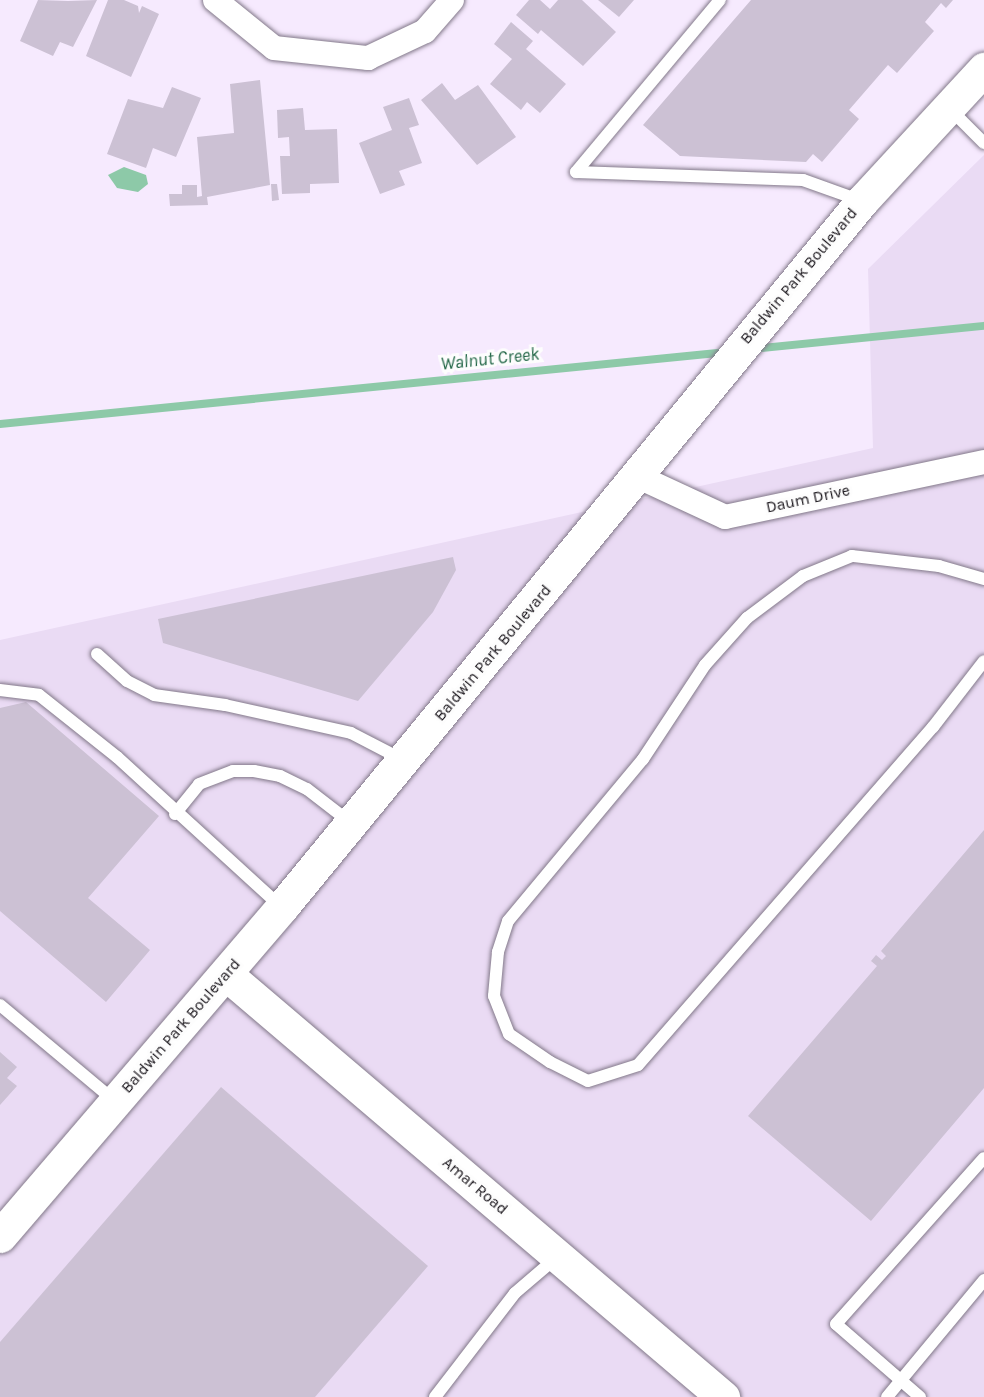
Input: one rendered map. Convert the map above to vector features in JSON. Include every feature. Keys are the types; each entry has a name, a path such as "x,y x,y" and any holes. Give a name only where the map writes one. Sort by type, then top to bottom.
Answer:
{"main road":[{"name":"Baldwin Park Boulevard","path":"0,1236 352,824 648,465 690,407 862,201 950,109 984,69"},
{"name":"Amar Road","path":"226,974 723,1397"}],"street":[{"path":"215,0 274,48 368,58 425,31 452,0"},
{"name":"Daum Drive","path":"648,465 725,517 984,462"}],"lane":[{"path":"720,0 576,172 803,180 862,201"},
{"path":"950,109 984,143"},
{"path":"984,579 928,565 852,556 803,576 747,618 705,665 643,759 508,921 498,952 494,996 508,1035 550,1062 588,1081 638,1065 933,727 984,661"},
{"path":"97,654 127,681 154,695 225,705 351,733 404,760"},
{"path":"0,690 39,695 117,757 175,814 282,907"},
{"path":"175,814 199,784 233,771 254,771 280,776 307,789 352,824"},
{"path":"0,1005 116,1102"},
{"path":"920,1397 837,1323 984,1158"},
{"path":"435,1397 515,1293 558,1257"},
{"path":"887,1397 984,1280"}],"shaded area":[{"path":"984,155 984,1397 0,1397 0,640 873,448 868,269"},
{"path":"124,167 146,175 148,184 138,192 117,188 108,175"}],"building":[{"path":"38,0 97,0 73,47 60,42 53,56 20,41"},
{"path":"108,0 124,0 138,6 139,13 142,6 159,14 131,77 86,56"},
{"path":"529,0 540,0 550,9 558,0 582,0 616,32 583,66 541,30 538,34 516,15"},
{"path":"598,0 634,0 619,17"},
{"path":"751,0 953,0 946,8 941,3 925,22 934,31 897,73 888,65 849,110 859,119 822,162 813,154 806,162 680,156 643,125"},
{"path":"511,22 533,41 526,49 566,84 540,113 527,102 521,110 490,84 512,59 494,44"},
{"path":"260,80 270,185 207,197 208,205 170,206 169,194 182,194 182,185 197,185 197,197 202,196 197,137 234,133 230,84"},
{"path":"442,83 455,100 478,85 516,137 477,165 421,100"},
{"path":"172,87 201,98 176,157 153,148 146,168 107,154 128,99 163,108"},
{"path":"409,98 419,125 409,128 422,163 399,171 405,185 380,194 359,143 392,130 383,107"},
{"path":"303,108 305,130 337,129 339,183 310,184 310,193 282,194 280,156 290,156 289,137 278,138 277,110"},
{"path":"271,184 277,184 279,200 272,201"},
{"path":"453,557 456,570 433,612 358,701 163,643 158,619"},
{"path":"26,702 159,816 88,898 150,950 106,1002 0,911 0,708"},
{"path":"984,830 984,1088 871,1221 748,1116 877,966 871,961 876,955 882,960 886,956 881,951"},
{"path":"0,1052 17,1067 7,1078 17,1086 0,1105"},
{"path":"221,1087 428,1266 315,1397 0,1397 0,1342"}],"waterway":[{"name":"Walnut Creek","path":"752,349 984,326"},
{"name":"Walnut Creek","path":"0,424 727,352"}]}
